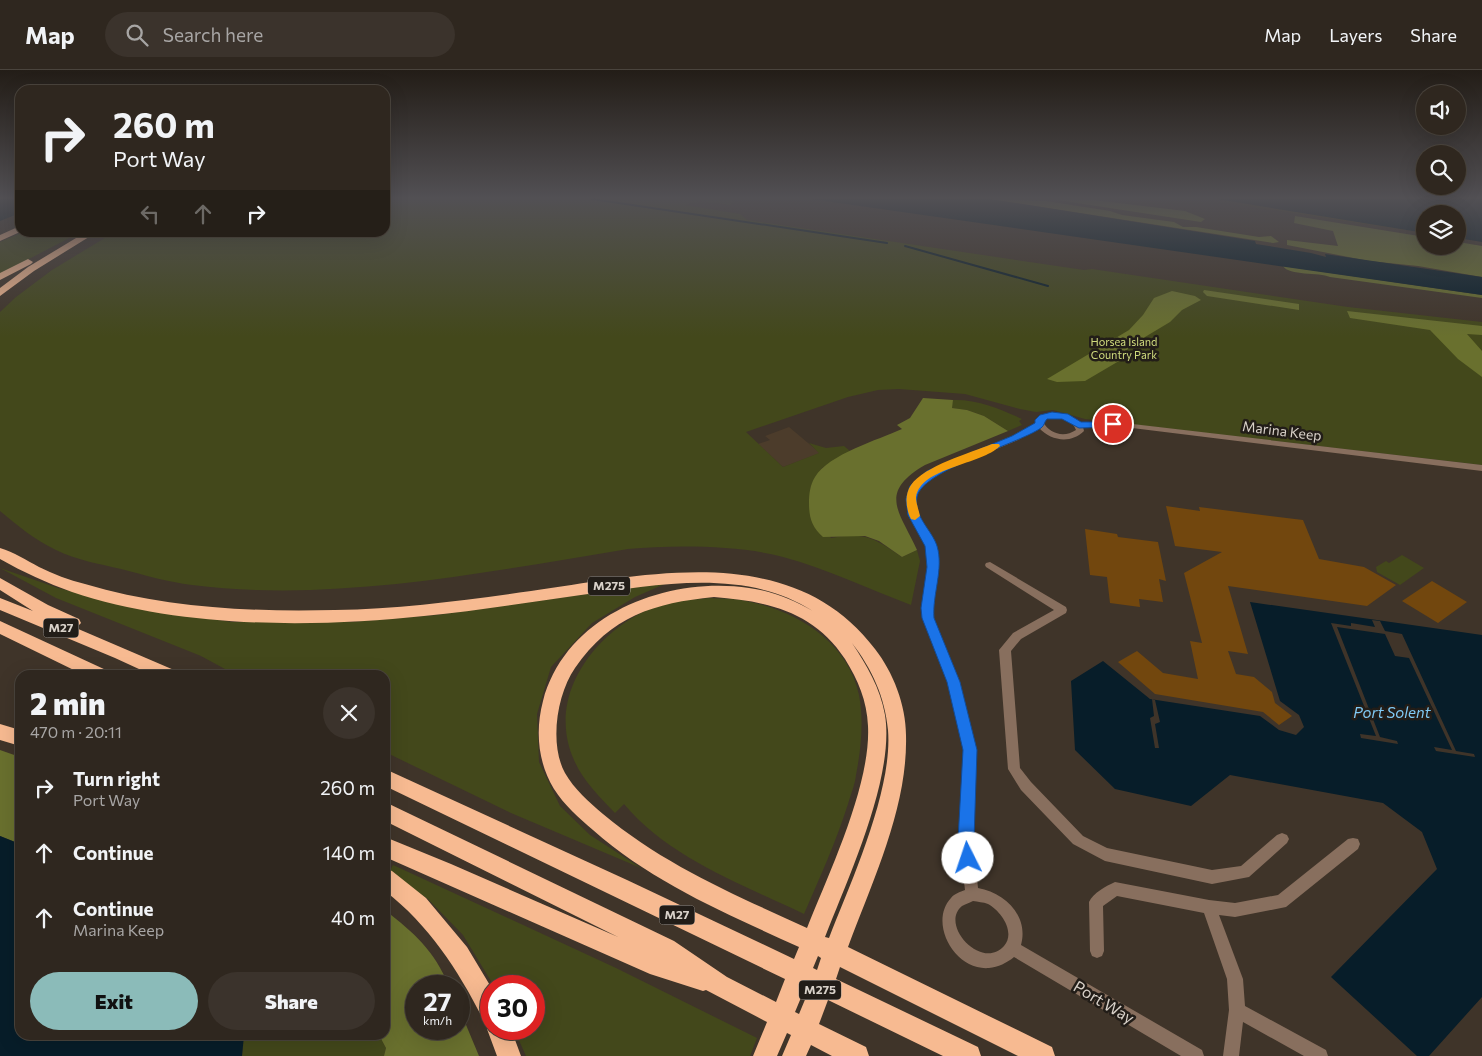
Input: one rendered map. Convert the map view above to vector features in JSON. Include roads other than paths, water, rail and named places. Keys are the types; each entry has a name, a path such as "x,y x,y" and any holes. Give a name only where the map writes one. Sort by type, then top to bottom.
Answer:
{"highway":[{"path":"0,277 60,245"},
{"path":"0,293 31,269 71,245"},
{"name":"M275","path":"0,553 18,564 46,576 105,596 198,611 259,615 333,616 388,614 446,608 634,582 696,578 742,579 773,586 805,599 830,613 854,632 868,648 883,672 891,696 898,735 892,789 877,843 794,1056"},
{"path":"0,583 42,608 81,627 121,653"},
{"path":"766,1056 823,917 868,792 877,743 876,714 870,689 856,658 838,637 812,617 788,604 763,596 728,591 694,592 662,598 635,607 608,622 584,644 563,671 550,703 547,736 551,762 560,782 574,800 604,828 638,855 697,887 960,1012 1043,1056"},
{"name":"M27","path":"0,604 121,653 157,670"},
{"name":"M27","path":"0,627 90,670"},
{"path":"0,732 15,736"},
{"name":"M27","path":"390,779 620,887 968,1056"},
{"name":"M27","path":"390,813 666,949 719,985 857,1056"},
{"path":"390,849 658,966 719,985"},
{"path":"390,882 416,904 449,940 480,990"},
{"path":"503,1040 509,1056"}],"street":[{"path":"972,894 966,840 970,750 954,682 928,618 932,567 931,546 914,515 911,499 915,486 931,473 1015,438 1039,425 1040,420 1052,415 1065,416 1079,425 1080,431 1076,436 1063,437 1051,434 1015,438"},
{"path":"1039,425 1051,434"},
{"name":"Marina Keep","path":"1079,425 1124,425 1482,468"},
{"path":"990,565 1062,610 1017,636 1005,650 1014,769 1026,786 1078,840 1105,854 1212,877 1244,872 1282,839"},
{"path":"1097,951 1096,902 1115,889 1208,907 1235,910 1281,902 1352,844"},
{"path":"972,894 991,898 1001,905 1009,914 1014,926 1015,937 1012,948 1005,956 998,960 987,961 975,958 964,952 956,944 949,927 950,910 954,904 962,897 972,894"},
{"path":"1208,907 1235,979 1237,1010 1231,1056"},
{"name":"Port Way","path":"1012,948 1196,1056"},
{"path":"1237,1010 1320,1056"}],"water":[{"path":"1133,245 1262,245 1326,257 1325,254 1482,277 1482,295"},
{"name":"Port Solent","path":"1250,602 1482,635 1482,997 1429,1056 1417,1056 1331,977 1437,869 1422,832 1383,803 1230,775 1191,806 1115,789 1075,750 1071,681 1103,661 1150,699 1260,716 1279,730 1296,735 1304,727 1299,715 1280,701"},
{"path":"0,836 15,842 15,1040 244,1040 242,1056 0,1056"}],"waterway":[{"path":"905,246 1048,286"}],"park label":[{"name":"Horsea Island Country Park","path":"1124,348"}]}
